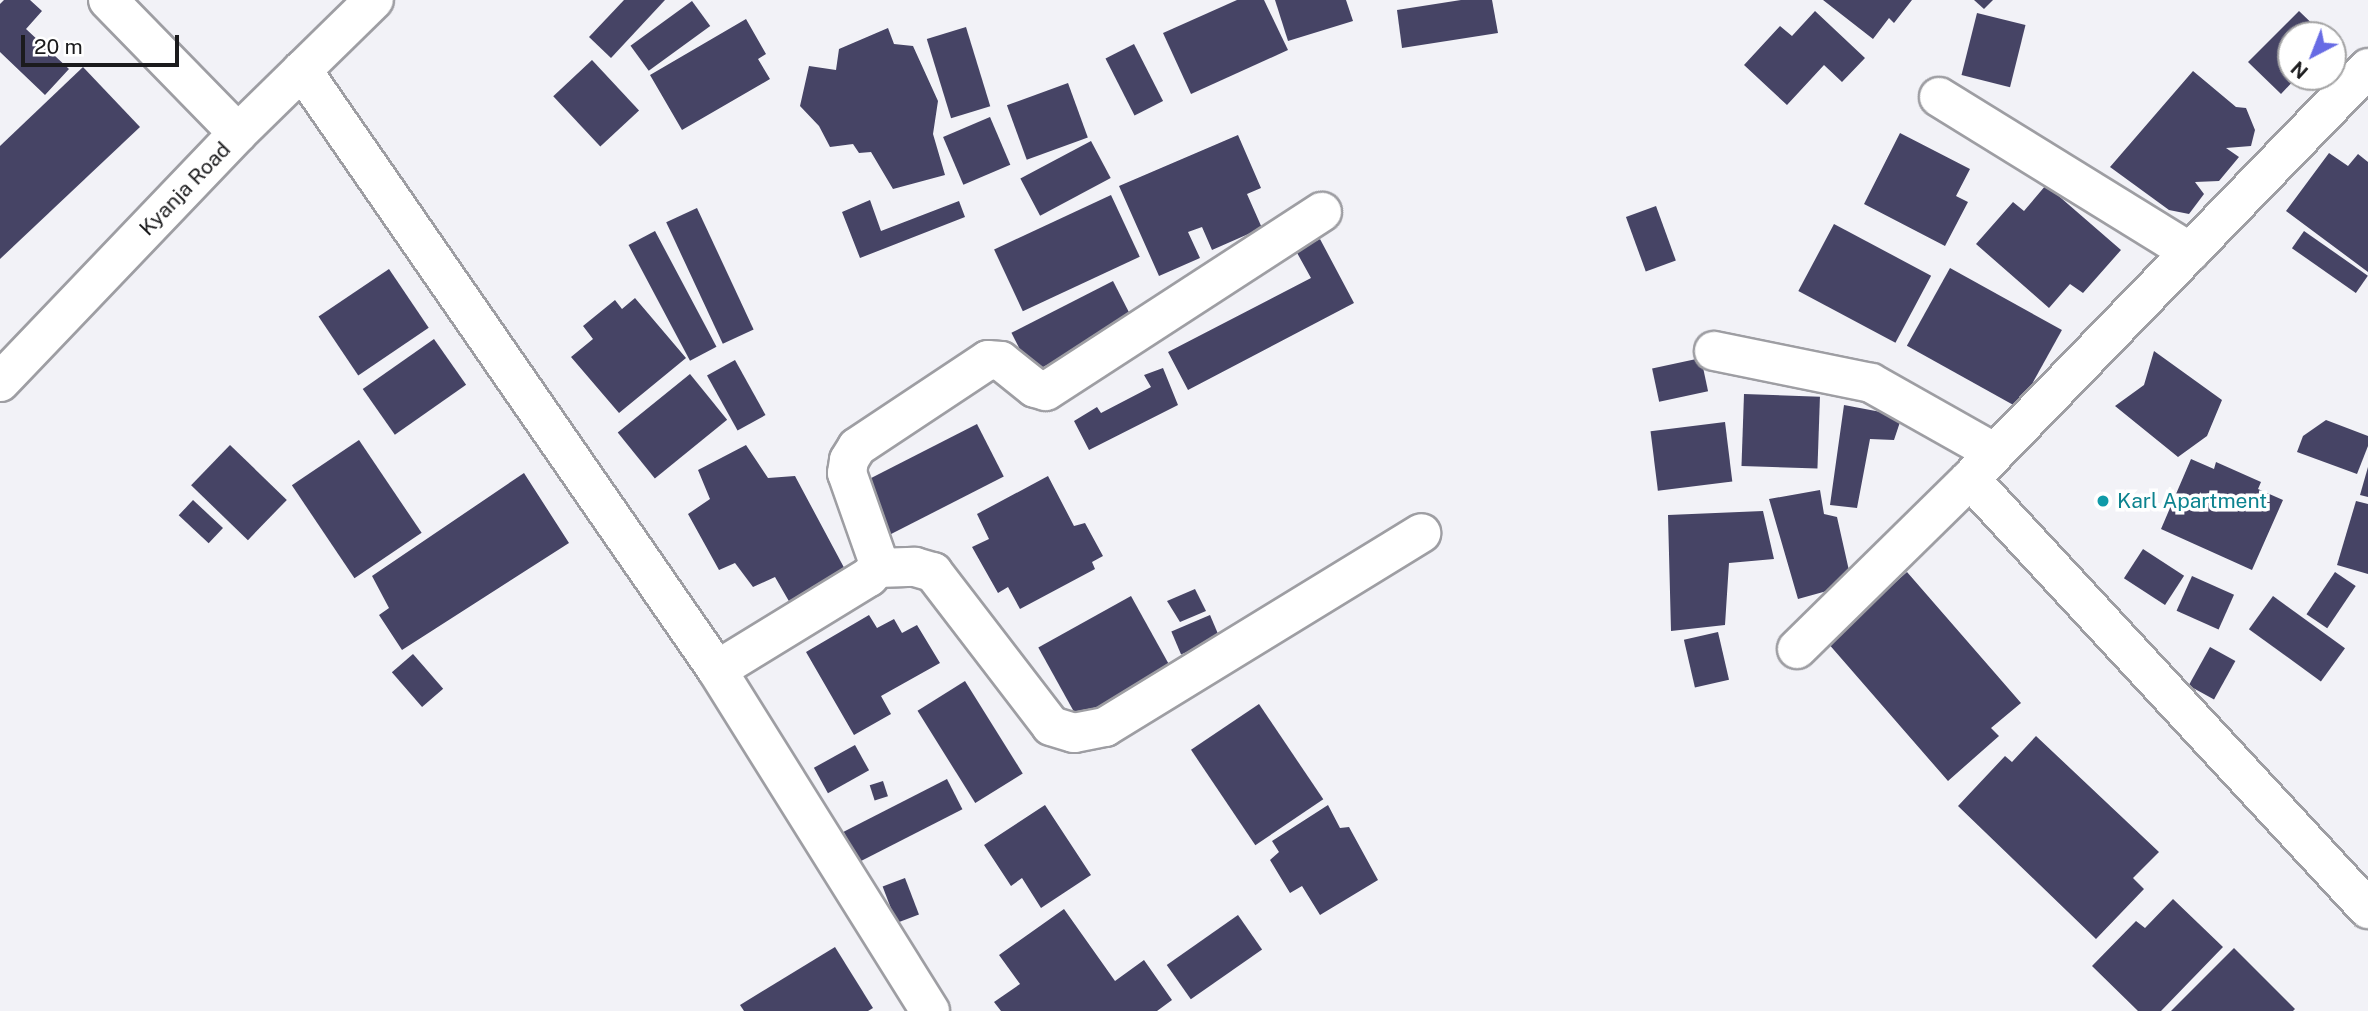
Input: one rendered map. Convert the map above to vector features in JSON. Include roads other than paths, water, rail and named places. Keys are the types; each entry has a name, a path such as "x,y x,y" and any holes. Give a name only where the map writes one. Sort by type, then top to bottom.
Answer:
{"street":[{"path":"108,0 238,133"},
{"name":"Kyanja Road","path":"0,382 238,133 374,0"},
{"path":"1797,649 1982,466 2368,68"},
{"path":"302,70 717,670 930,1011"},
{"path":"1940,97 2190,252"},
{"path":"717,670 869,577 877,568 877,558 847,473 849,460 857,447 988,360 1001,361 1035,387 1046,391 1322,212"},
{"path":"1714,351 1871,383 1982,466 2368,909"},
{"path":"877,568 915,567 933,572 1051,726 1074,733 1105,727 1421,533"}],"place":[{"name":"Karl Apartment","path":"2103,501"}]}
